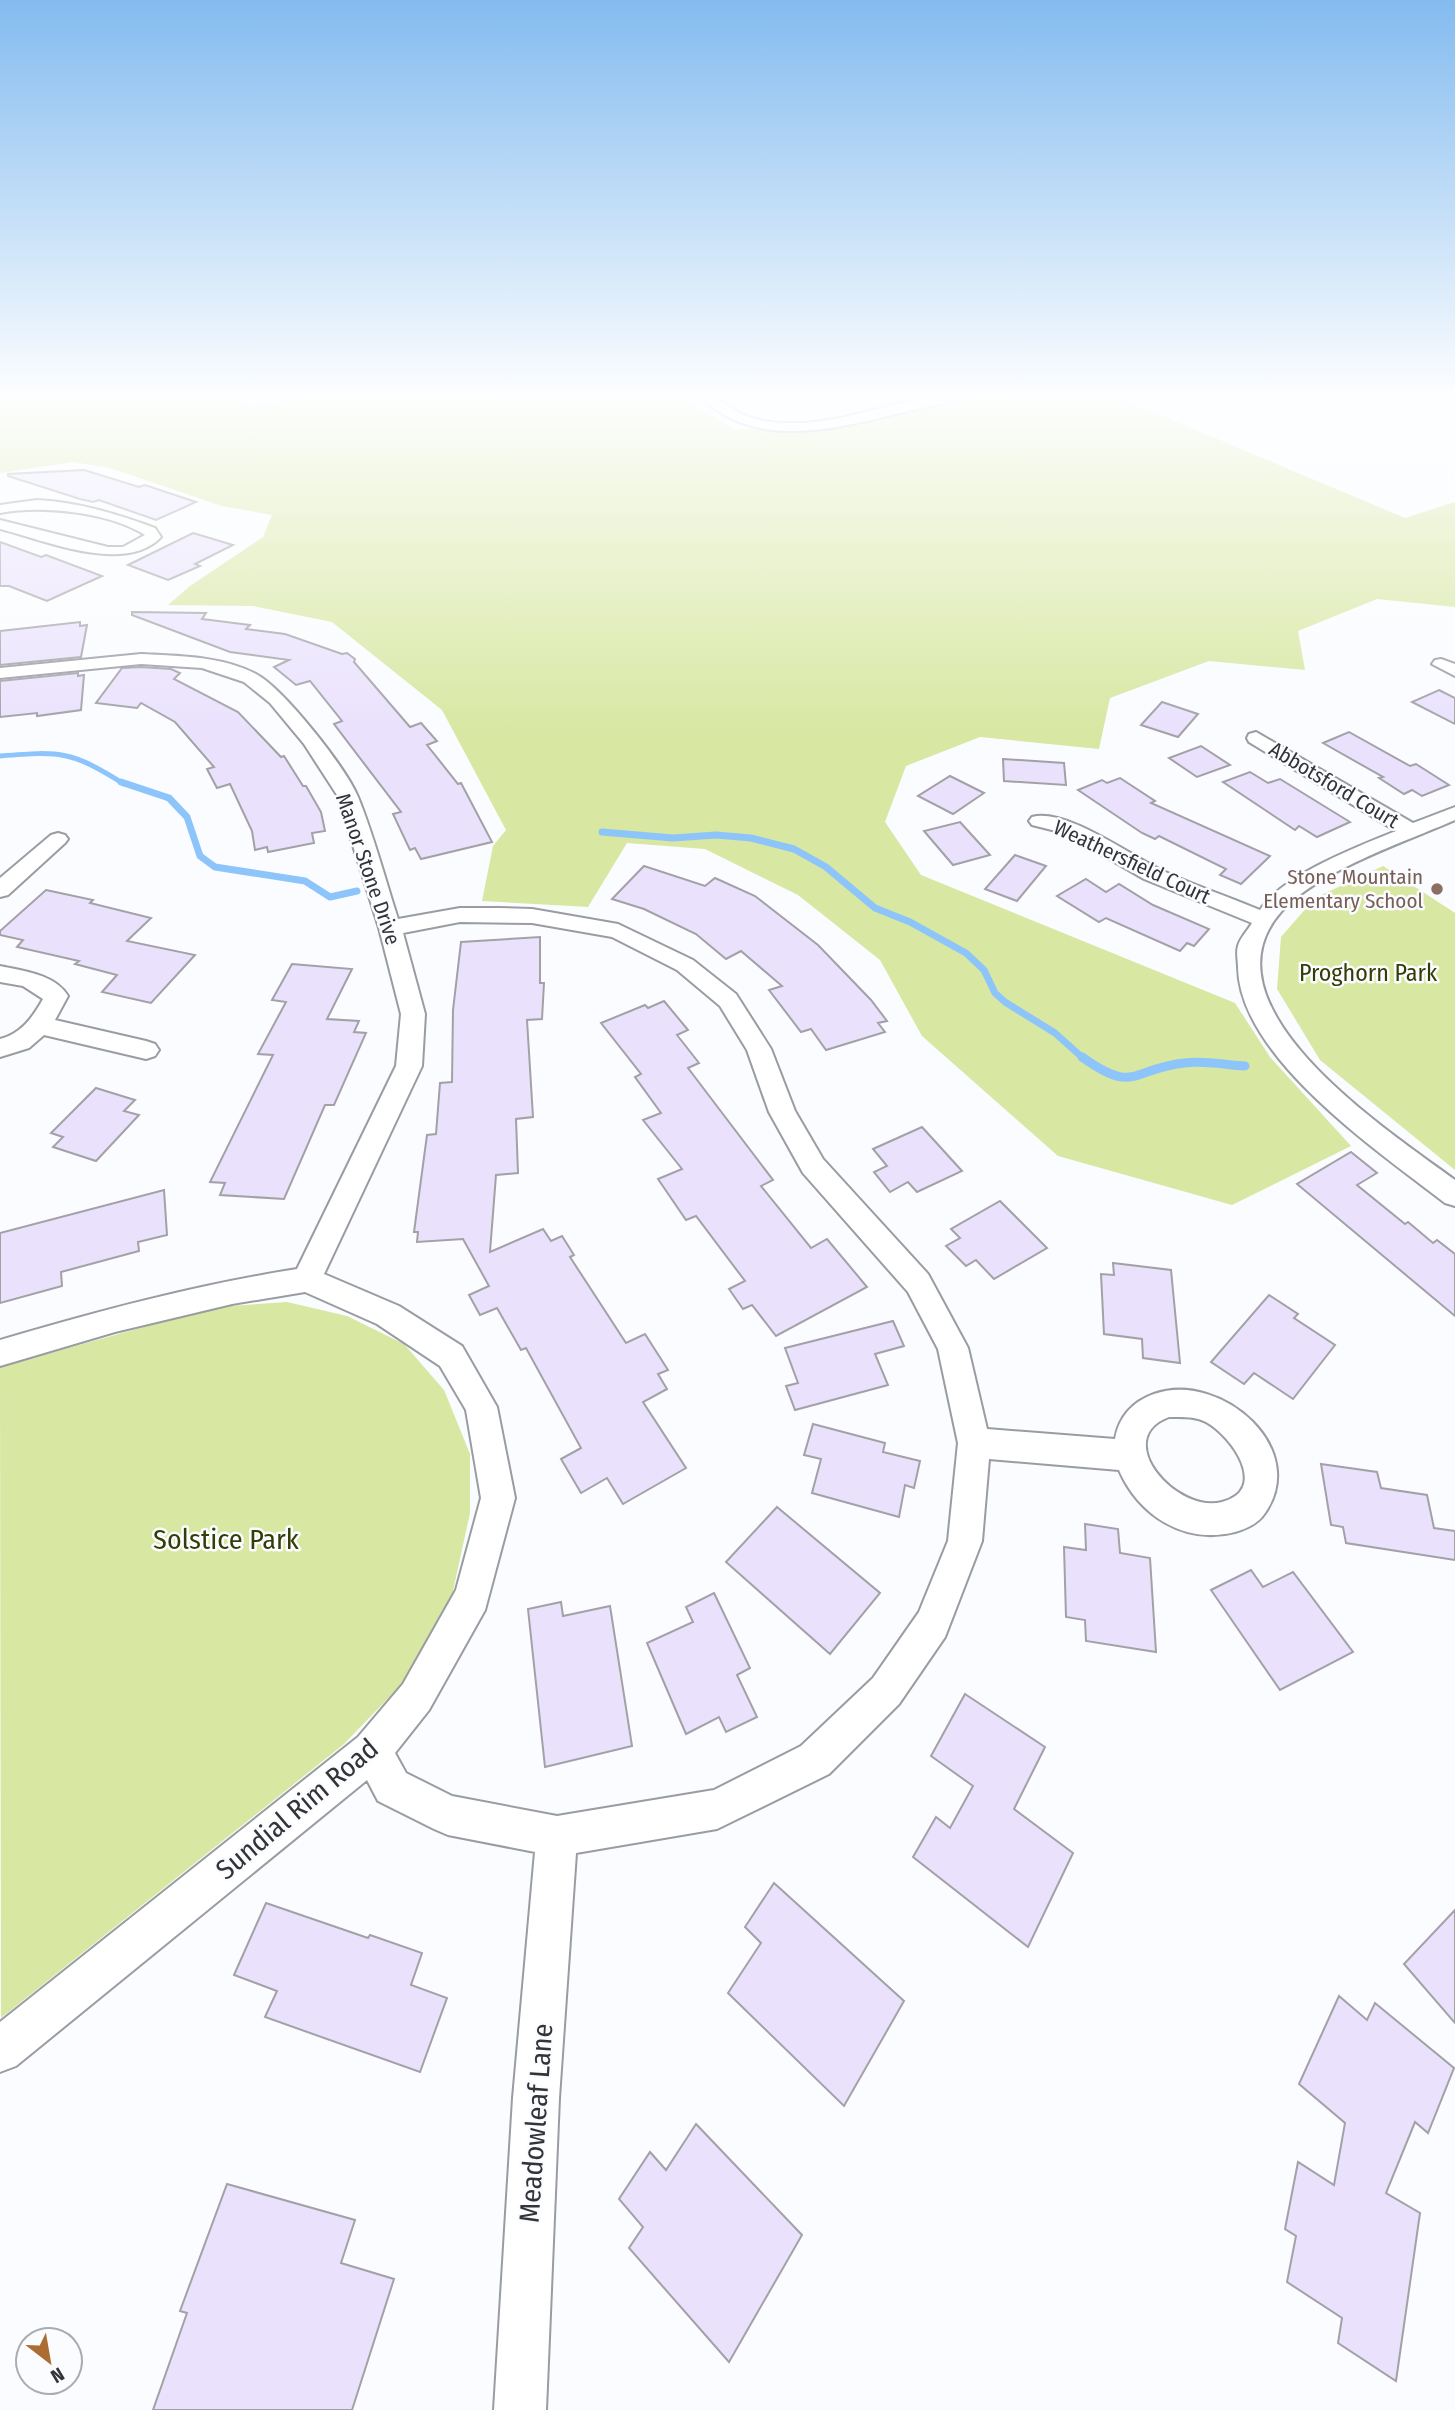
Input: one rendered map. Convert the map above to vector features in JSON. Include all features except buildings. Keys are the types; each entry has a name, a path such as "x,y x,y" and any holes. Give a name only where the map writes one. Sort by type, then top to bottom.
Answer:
{"street":[{"path":"0,524 108,552 125,551 153,537 150,531 135,525 65,507"},
{"name":"Manor Stone Drive","path":"0,673 141,659 204,663 250,678 276,699 311,741 347,795 390,928 413,1014 409,1066 307,1280"},
{"name":"Abbotsford Court","path":"1256,738 1413,832"},
{"path":"1455,813 1320,874 1295,890 1255,929 1248,949 1247,972 1251,995 1267,1024 1316,1085 1455,1195"},
{"name":"Weathersfield Court","path":"1039,821 1071,829 1152,874 1264,919"},
{"path":"0,890 58,839"},
{"path":"372,1751 392,1787 448,1815 557,1836 717,1809 815,1760 886,1691 932,1624 965,1541 974,1443 953,1348 918,1283 813,1166 782,1112 759,1049 728,1000 685,965 618,931 532,916 498,915 460,915 390,928"},
{"path":"0,974 30,980 57,996 42,1026 11,1046 0,1048"},
{"path":"42,1026 146,1050"},
{"path":"0,1353 180,1304 232,1292 307,1280"},
{"name":"Sundial Rim Road","path":"0,2050 372,1751 416,1697 472,1597 498,1498 481,1407 451,1356 388,1315 307,1280"},
{"path":"974,1443 1131,1456"},
{"name":"Meadowleaf Lane","path":"520,2410 536,2098 557,1836"}],"green space":[{"path":"230,507 1380,507 1405,518 1438,507 1455,507 1455,607 1377,599 1298,631 1305,670 1209,661 1110,698 1099,749 980,737 906,766 885,822 921,875 1235,1003 1270,1057 1351,1146 1232,1205 1058,1156 922,1036 880,960 798,895 705,849 627,843 588,907 482,901 493,846 506,830 442,710 332,622 253,606 168,605 190,586 263,537 272,515"},
{"name":"Proghorn Park","path":"1383,866 1455,913 1455,1170 1320,1060 1277,989 1281,937 1315,898"},
{"name":"Solstice Park","path":"287,1302 347,1316 404,1344 444,1390 470,1454 470,1513 451,1600 401,1685 344,1744 1,2018 0,1367 216,1307"}],"waterway":[{"path":"0,756 65,756 91,765 124,784"},
{"path":"121,782 169,798 187,817 200,856 215,867 305,881 330,897 357,891"},
{"path":"602,832 673,838 716,835 751,838 794,849 826,867 875,908 910,922 966,953 984,970 995,993 1005,1002 1055,1033 1084,1059"},
{"path":"1082,1057 1113,1075 1124,1077 1192,1062 1245,1066"}],"place":[{"name":"Stone Mountain Elementary School","path":"1437,889"}]}
